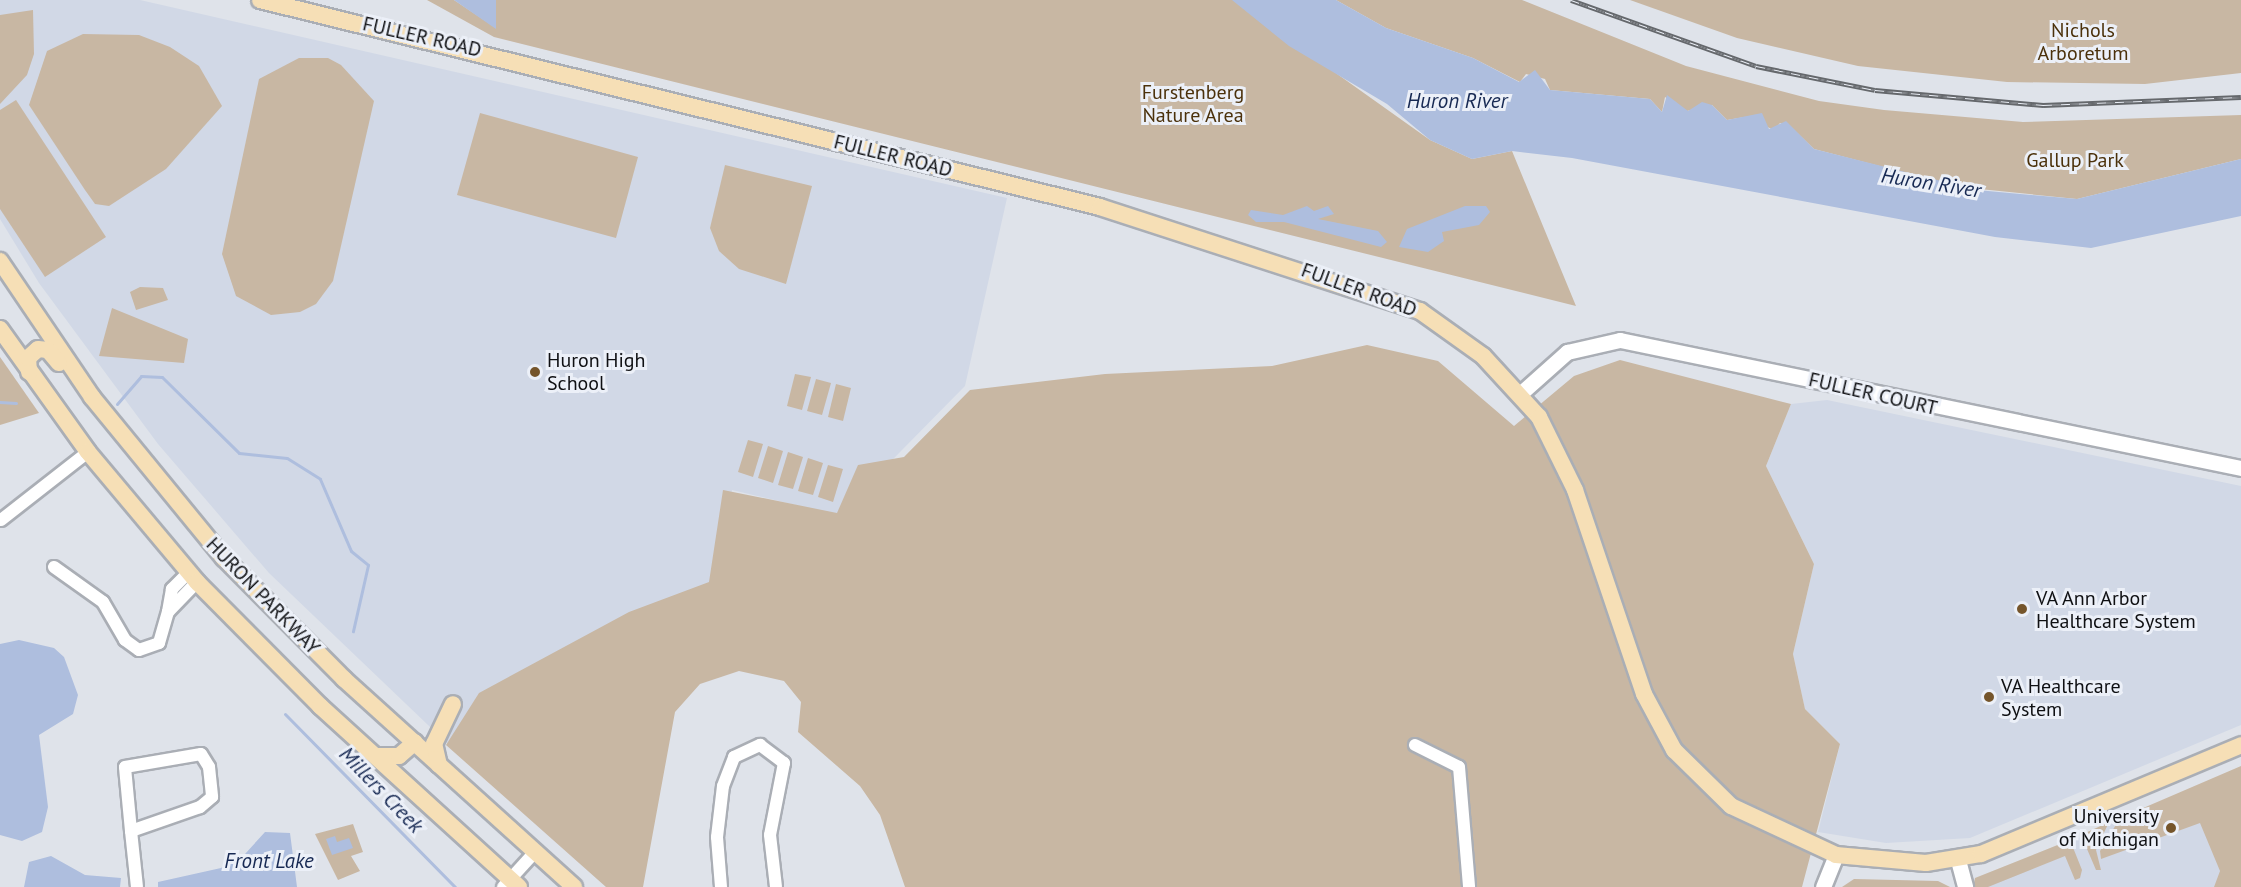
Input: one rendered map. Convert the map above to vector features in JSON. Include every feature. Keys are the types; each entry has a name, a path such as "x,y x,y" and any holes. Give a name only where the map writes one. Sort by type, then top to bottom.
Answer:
{"main road":[{"name":"FULLER ROAD","path":"260,0 1100,207 1286,263 1420,311 1483,357 1521,393 1575,490 1644,694 1674,750 1731,806 1836,855 1893,863 1958,860 2015,843 2241,745"},
{"name":"HURON PARKWAY","path":"0,261 92,397 232,566 439,765 574,887"},
{"name":"HURON PARKWAY","path":"0,329 88,452 193,577 511,884"},
{"path":"29,372 31,355 48,350 79,390 92,397"},
{"path":"439,765 434,744 453,704"},
{"path":"376,756 393,758 415,742"}],"street":[{"name":"FULLER COURT","path":"1521,393 1567,352 1620,340 2241,468"},
{"path":"1,520 88,452"},
{"path":"54,567 103,602 125,640 139,650 159,643 172,589 193,577"},
{"path":"720,887 717,837 723,786 734,757 760,745 784,763 770,836 776,887"},
{"path":"1414,745 1459,767 1469,887"},
{"path":"130,831 200,807 212,797 206,758 201,754 125,766 130,831 137,887"},
{"path":"511,884 535,852"},
{"path":"1823,887 1836,855"},
{"path":"1958,860 1965,887"}],"shaded area":[{"name":"Huron High School","path":"0,0 140,0 1007,198 965,386 838,515 732,490 715,585 473,768 269,573 158,444 39,283 0,219"},
{"name":"VA Ann Arbor Healthcare System","path":"1827,400 2241,486 2241,725 1970,838 1886,843 1818,832 1840,744 1805,709 1793,654 1814,564 1766,466 1791,404"},
{"name":"University of Michigan","path":"2241,769 2241,887 1962,887"}],"green space":[{"name":"Furstenberg Nature Area","path":"427,0 454,0 496,28 496,0 1233,0 1430,140 1472,159 1512,151 1576,306 494,37"},
{"name":"Gallup Park","path":"1336,0 1522,0 1686,66 1819,101 1884,110 2023,122 2241,115 2241,159 2077,199 1960,187 1814,149 1790,126 1780,123 1774,130 1745,117 1727,120 1712,105 1687,111 1665,97 1662,112 1650,99 1550,90 1545,79 1526,74 1520,82 1473,58 1386,28"},
{"name":"Nichols Arboretum","path":"1630,0 2241,0 2241,73 2145,84 2007,82 1858,66 1737,38"},
{"path":"33,10 34,54 27,75 0,104 0,15"},
{"path":"83,34 139,35 170,47 199,66 222,106 166,169 109,206 95,204 29,105 47,51"},
{"path":"299,58 328,58 341,65 374,101 333,281 316,304 300,312 271,315 236,296 222,254 259,79"},
{"path":"16,100 106,237 45,277 0,209 0,110"},
{"path":"480,113 638,157 616,238 457,195"},
{"path":"725,165 812,186 786,284 739,269 719,251 710,228"},
{"path":"140,287 163,288 168,300 136,310 130,292"},
{"path":"112,308 188,339 184,363 99,356"},
{"path":"1367,345 1438,361 1514,426 1574,376 1620,360 1791,404 1766,466 1814,564 1793,654 1805,709 1840,744 1802,887 905,887 880,815 860,786 798,732 801,702 784,681 739,671 700,684 675,712 643,887 606,887 446,745 479,693 629,612 709,582 723,490 837,513 858,465 904,457 970,390 1105,374 1272,366"},
{"path":"0,357 39,413 0,425"},
{"path":"795,374 811,377 802,410 787,406"},
{"path":"816,379 831,383 822,415 807,411"},
{"path":"836,384 851,388 843,421 828,417"},
{"path":"748,440 763,444 753,477 738,472"},
{"path":"768,446 783,451 773,483 758,478"},
{"path":"788,452 803,457 793,489 778,485"},
{"path":"808,458 823,463 813,495 798,491"},
{"path":"828,465 843,469 833,502 818,497"},
{"path":"2241,766 2241,887 2214,887 2220,871 2200,823 2101,859 2100,851 2120,818"},
{"path":"2109,822 2096,850 2101,870 2096,870 2081,835"},
{"path":"353,824 363,852 351,856 360,871 338,880 315,834"},
{"path":"2070,840 2082,870 2080,878 2075,880 2065,856 1988,887 1973,887 1975,878"},
{"path":"1854,879 1938,881 1950,887 1842,887"}],"water":[{"path":"454,0 496,0 496,29"},
{"name":"Huron River","path":"1232,0 1336,0 1386,28 1473,58 1519,82 1535,70 1550,90 1650,99 1662,112 1667,95 1688,111 1702,102 1712,105 1727,120 1762,113 1769,129 1786,121 1814,149 1977,190 2077,199 2241,159 2241,216 2091,248 1995,237 1572,158 1512,151 1472,159 1430,140 1387,104 1289,46"},
{"path":"1307,206 1314,211 1328,206 1334,214 1318,219 1378,231 1387,242 1381,247 1284,222 1256,222 1248,215 1251,210 1283,215"},
{"path":"1465,206 1486,206 1490,212 1479,225 1442,232 1444,241 1428,252 1399,247 1407,229"},
{"path":"19,640 54,648 64,657 78,695 73,714 39,735 48,807 42,832 22,841 0,835 0,644"},
{"name":"Front Lake","path":"265,832 290,833 297,887 158,887 158,882 221,868 245,854"},
{"path":"335,836 337,842 349,838 353,848 332,855 326,839"},
{"path":"51,856 85,875 121,878 120,887 24,887 29,862"}],"waterway":[{"name":"Millers Creek","path":"117,404 141,376 162,377 239,453 287,458 320,479 351,551 368,565 353,631"},
{"name":"Millers Creek","path":"0,402 16,403"},
{"name":"Millers Creek","path":"285,714 455,887"}],"railway":[{"path":"1571,0 1756,66 1875,90 2043,105 2241,97"}],"place":[{"name":"Huron High School","path":"535,372"},
{"name":"VA Ann Arbor Healthcare System","path":"2022,609"},
{"name":"VA Healthcare System","path":"1989,697"},
{"name":"University of Michigan","path":"2171,828"}]}
